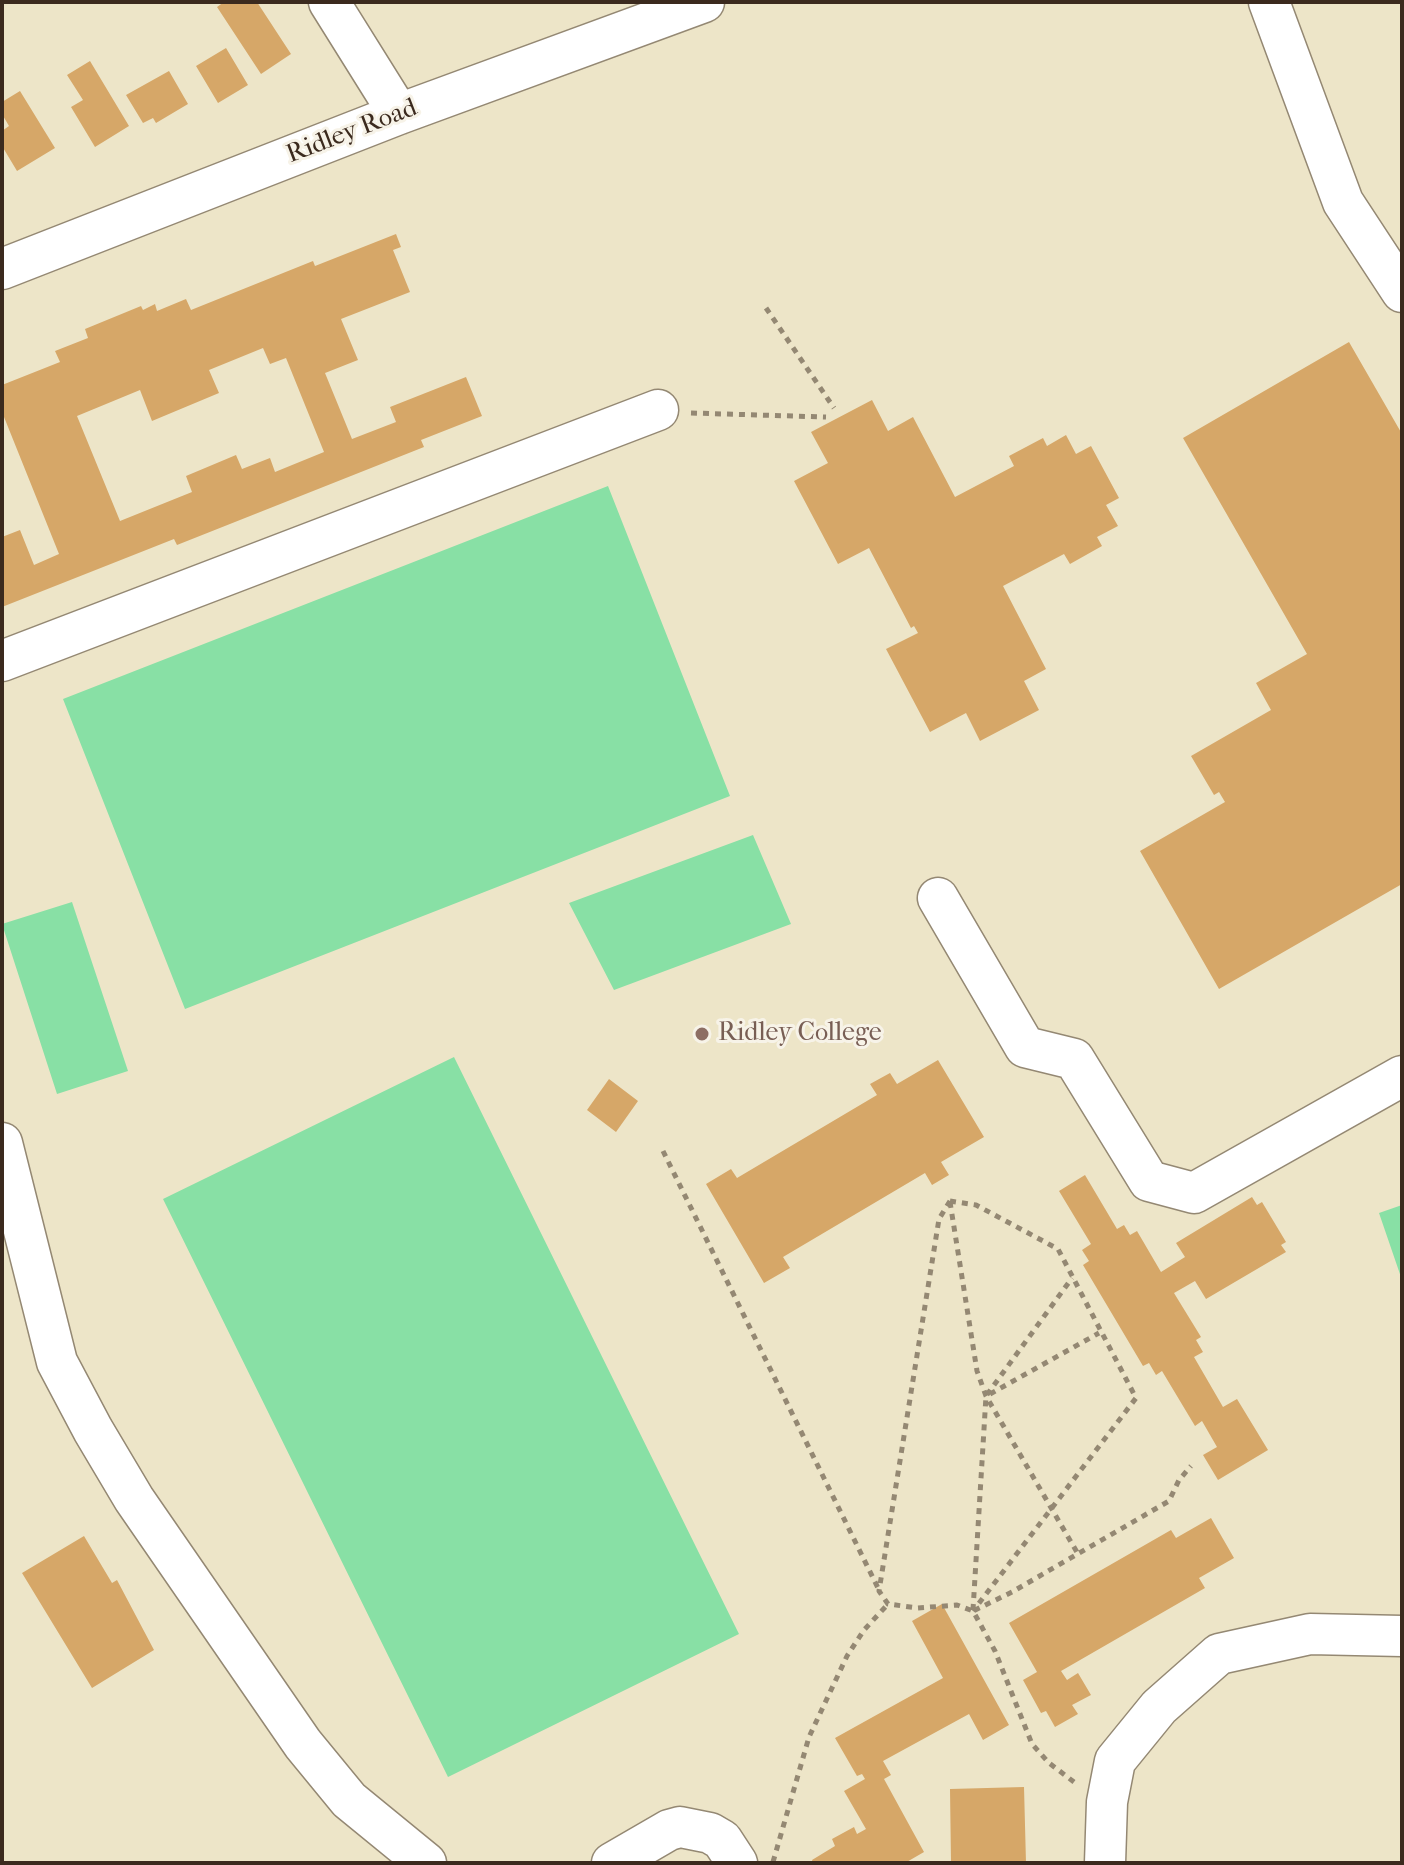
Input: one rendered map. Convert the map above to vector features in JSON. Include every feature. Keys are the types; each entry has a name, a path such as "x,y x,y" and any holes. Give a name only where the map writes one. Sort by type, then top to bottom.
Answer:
{"street":[{"path":"329,2 399,114"},
{"name":"Ridley Road","path":"2,269 399,114 704,2"},
{"path":"1269,2 1343,202 1402,292"},
{"path":"2,661 671,411"},
{"path":"938,898 1025,1047 1074,1059 1149,1181 1194,1193 1402,1076"},
{"path":"2,1143 57,1362 93,1430 134,1499 303,1744 349,1800 426,1863"},
{"path":"1105,1863 1110,1786 1115,1761 1159,1707 1219,1654 1310,1634 1402,1636"},
{"path":"612,1863 669,1830 680,1827 710,1833 722,1840 737,1863"}],"path":[{"path":"766,308 834,408"},
{"path":"671,411 826,417"},
{"path":"663,1151 888,1604 918,1608 957,1605 973,1611 1169,1501 1179,1480 1191,1466"},
{"path":"879,1591 939,1219 950,1201"},
{"path":"950,1201 976,1205 1058,1249 1099,1333 1136,1398 973,1611"},
{"path":"950,1201 977,1371 986,1396 1078,1554"},
{"path":"1072,1278 986,1396 973,1611 995,1651 1032,1744 1049,1763 1075,1782 1085,1787 1110,1786"},
{"path":"986,1396 1099,1333"},
{"path":"772,1863 809,1737 847,1656 864,1630 888,1604"}],"green space":[{"path":"608,486 730,796 185,1009 63,699"},
{"path":"753,835 791,924 614,990 569,903"},
{"path":"72,902 128,1071 57,1094 2,924"},
{"path":"454,1057 739,1634 448,1777 163,1199"},
{"path":"1402,1205 1402,1280 1379,1213"}],"building":[{"path":"224,2 257,2 291,54 261,74 217,7"},
{"path":"226,48 248,85 218,103 196,66"},
{"path":"90,61 129,126 95,147 71,107 83,100 67,75"},
{"path":"169,71 188,104 156,123 153,118 143,123 126,95"},
{"path":"20,91 55,148 17,171 2,146 2,131 9,126 2,114 2,102"},
{"path":"396,234 401,247 393,250 410,292 341,319 358,360 325,373 352,439 396,422 390,407 466,377 482,416 421,440 424,447 177,545 174,539 2,607 2,537 20,530 34,565 59,554 2,412 2,385 60,362 55,351 88,338 85,329 141,306 143,310 155,304 157,311 186,299 191,310 313,261 315,266","holes":["263,348 270,364 286,358 324,452 275,472 270,458 242,469 236,455 186,476 192,492 120,521 77,416 140,390 152,421 219,393 209,370"]},
{"path":"1349,342 1402,434 1402,884 1219,989 1140,851 1225,802 1219,792 1214,795 1191,756 1271,710 1256,683 1307,654 1183,438"},
{"path":"872,400 888,431 913,417 955,497 1014,466 1009,456 1043,438 1047,446 1066,435 1076,454 1091,446 1119,498 1106,505 1118,526 1097,537 1102,546 1070,564 1064,554 1003,586 1046,669 1024,681 1039,710 980,741 966,713 930,732 886,649 918,633 914,626 911,628 869,548 838,564 794,481 828,463 811,432"},
{"path":"938,1060 984,1137 941,1162 949,1175 932,1185 925,1173 783,1257 790,1268 764,1283 706,1184 731,1169 737,1178 877,1095 870,1084 890,1073 897,1084"},
{"path":"609,1079 638,1101 616,1132 587,1110"},
{"path":"1085,1175 1117,1229 1124,1225 1130,1235 1137,1231 1161,1272 1185,1257 1176,1243 1252,1197 1257,1205 1262,1202 1286,1242 1281,1245 1286,1252 1206,1299 1195,1281 1174,1293 1201,1337 1196,1340 1203,1352 1194,1357 1223,1407 1237,1399 1268,1450 1218,1480 1203,1455 1217,1447 1202,1421 1195,1426 1162,1371 1156,1375 1149,1363 1143,1366 1083,1265 1089,1261 1082,1250 1091,1244 1059,1191"},
{"path":"1211,1518 1234,1558 1199,1578 1205,1588 1061,1671 1067,1680 1078,1673 1091,1695 1072,1705 1078,1714 1055,1727 1046,1711 1041,1713 1023,1680 1037,1672 1009,1623 1171,1530 1176,1538"},
{"path":"84,1536 112,1583 117,1580 154,1650 92,1688 22,1573"},
{"path":"942,1604 1009,1725 983,1740 969,1714 883,1761 891,1775 884,1779 924,1852 905,1863 813,1863 812,1860 835,1846 832,1839 854,1827 857,1834 866,1829 844,1791 865,1779 862,1774 857,1776 835,1738 943,1678 912,1621"},
{"path":"1024,1787 1026,1863 951,1863 950,1789"}],"place":[{"name":"Ridley College","path":"702,1034"}]}
